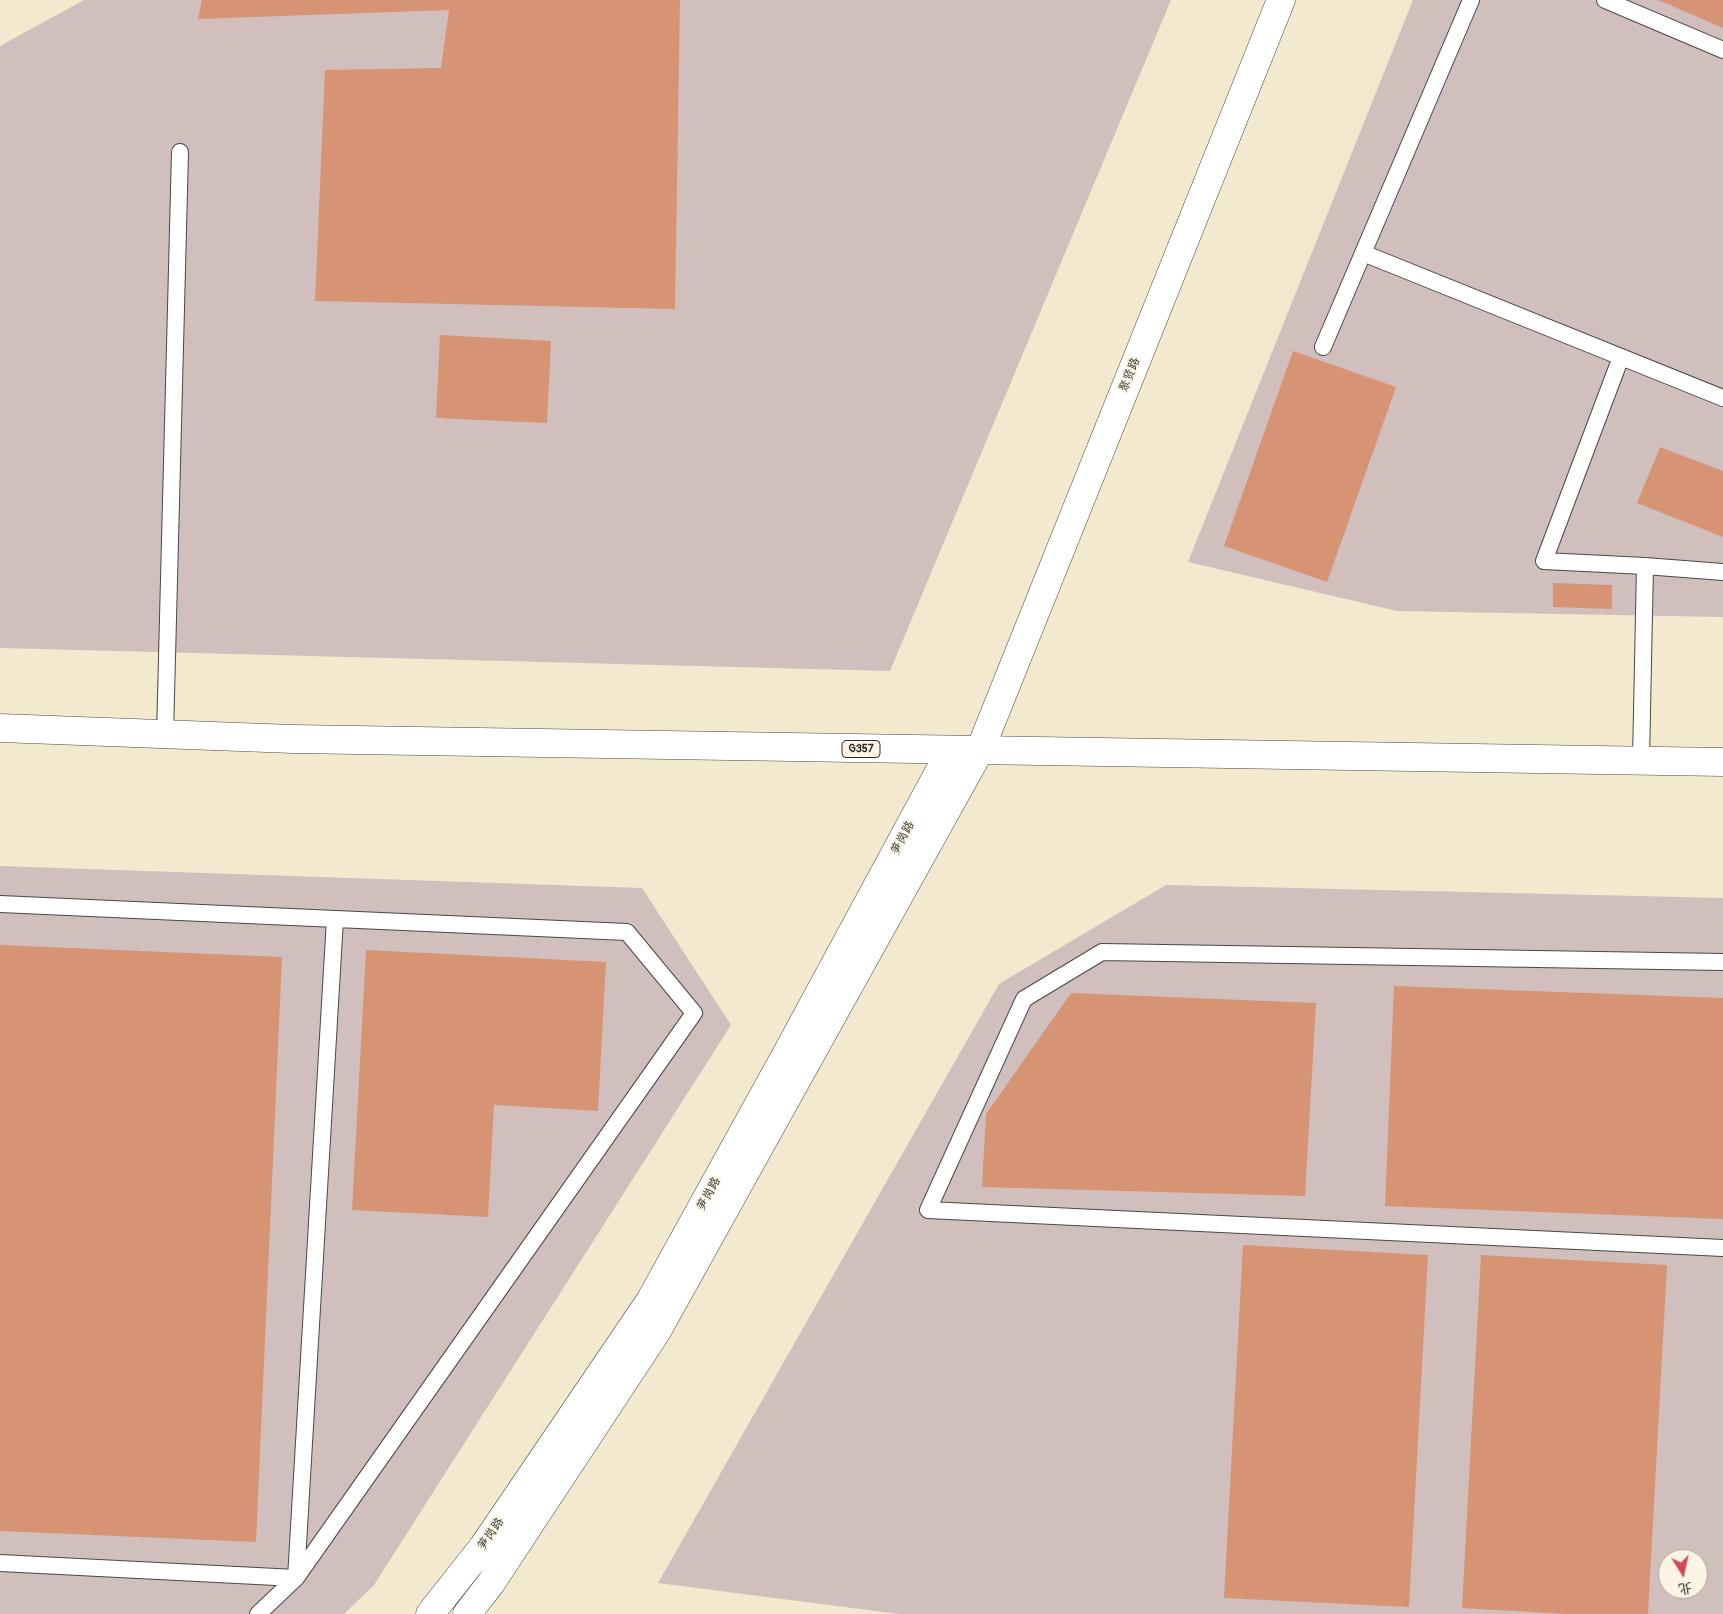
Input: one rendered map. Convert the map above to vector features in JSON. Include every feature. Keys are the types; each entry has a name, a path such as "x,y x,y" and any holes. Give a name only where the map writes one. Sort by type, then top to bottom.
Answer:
{"main road":[{"name":"聚贤路","path":"980,750 1281,0"},
{"name":"G357","path":"0,728 292,739 1723,762"},
{"name":"笋岗路","path":"430,1614 483,1547 650,1301 951,750"},
{"name":"笋岗路","path":"467,1614 491,1583 657,1331 980,750"}],"lane":[{"path":"1323,347 1471,0"},
{"path":"1605,0 1723,50"},
{"path":"165,735 180,152"},
{"path":"1364,253 1723,398"},
{"path":"1621,356 1544,562 1645,566 1723,572"},
{"path":"1641,760 1645,566"},
{"path":"0,904 627,932 694,1013 296,1578 258,1614"},
{"path":"296,1578 335,919"},
{"path":"1723,962 1102,952 1024,999 928,1210 1723,1248"},
{"path":"0,1562 296,1578"}],"shaded area":[{"path":"84,0 1171,0 890,671 0,648 0,46"},
{"path":"1413,0 1723,0 1723,617 1397,611 1188,562"},
{"path":"0,866 642,888 731,1025 374,1585 344,1614 0,1614"},
{"path":"1166,885 1723,898 1723,1614 899,1614 658,1583 999,984"}],"building":[{"path":"202,0 680,0 675,309 315,301 325,70 441,68 449,10 198,19"},
{"path":"1658,0 1723,0 1723,28"},
{"path":"440,335 551,341 547,423 436,418"},
{"path":"1293,351 1396,387 1327,582 1224,546"},
{"path":"1660,447 1723,471 1723,537 1637,503"},
{"path":"1553,583 1612,585 1612,609 1553,607"},
{"path":"0,945 282,957 256,1542 0,1531"},
{"path":"366,950 606,962 598,1111 494,1105 488,1217 352,1210"},
{"path":"1394,986 1723,998 1723,1219 1385,1206"},
{"path":"1071,993 1316,1003 1305,1196 982,1187 986,1114"},
{"path":"1243,1245 1428,1255 1409,1607 1224,1598"},
{"path":"1481,1255 1667,1265 1648,1614 1567,1614 1462,1608"}]}
